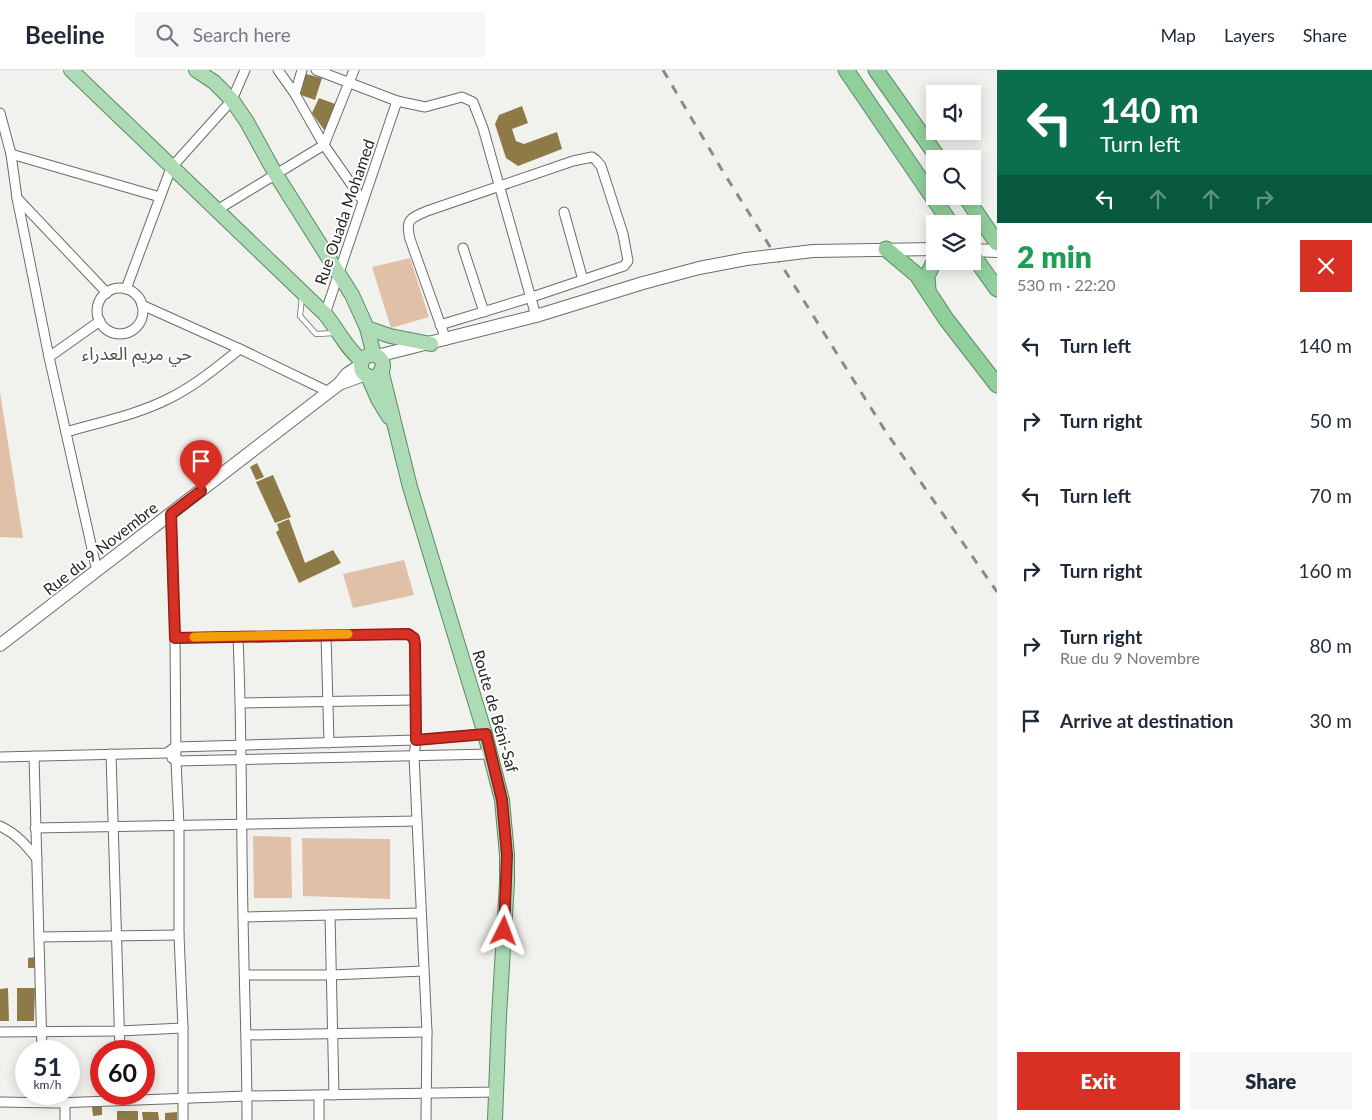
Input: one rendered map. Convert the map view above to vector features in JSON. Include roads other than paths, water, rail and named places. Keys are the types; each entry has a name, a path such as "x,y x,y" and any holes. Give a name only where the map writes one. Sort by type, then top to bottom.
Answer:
{"highway":[{"path":"846,70 945,215"},
{"path":"876,70 933,150"},
{"path":"971,205 997,243"},
{"path":"886,249 913,271 928,290 946,319 997,385"},
{"path":"981,267 997,289"},
{"path":"928,290 927,276 930,270"}],"main road":[{"path":"71,70 325,314 350,350 371,366"},
{"path":"196,70 214,82 232,100 248,122 275,173 339,274 367,328 371,366"},
{"path":"367,328 390,336 431,344 536,316 699,268 746,259 813,251 926,249"},
{"path":"981,250 997,251"},
{"name":"Rue du 9 Novembre","path":"0,645 334,388 371,366 402,351 431,344"},
{"name":"Route de Béni-Saf","path":"371,366 378,399 394,424 412,496 486,734 502,800 507,855 507,882 495,1110"}],"street":[{"path":"126,289 171,168 232,100 245,70"},
{"path":"278,70 295,94 324,145 362,201"},
{"path":"295,94 302,70"},
{"path":"316,70 397,101 425,107 456,98 467,98 473,102 478,111 536,316"},
{"path":"217,210 275,173 324,145 354,70"},
{"name":"Rue Ouada Mohamed","path":"325,314 397,101"},
{"path":"0,113 11,154 17,198 49,357 96,571"},
{"path":"11,154 160,197"},
{"path":"440,325 624,266 628,261 623,234 601,166 596,160 592,157 582,158 414,216 408,222 407,229 440,325 446,340"},
{"path":"17,198 107,293"},
{"path":"564,212 583,280"},
{"path":"463,248 484,312"},
{"path":"119,288 126,289 136,295 142,305 142,320 138,326 125,334 110,332 100,321 98,306 101,299 107,293 119,288"},
{"path":"142,305 240,349 334,388"},
{"path":"49,357 100,321"},
{"path":"66,432 151,407 168,399 192,386 240,349"},
{"path":"171,514 184,1120"},
{"path":"175,638 408,634 414,638 416,740 414,756 424,971 426,1120"},
{"path":"326,635 329,742"},
{"path":"238,637 241,703 240,760 246,975 247,1120"},
{"path":"241,703 415,700"},
{"path":"0,757 167,753 175,747 416,740 486,734"},
{"path":"167,753 176,761 491,754"},
{"path":"111,754 119,1040"},
{"path":"34,756 42,1040"},
{"path":"35,828 417,821"},
{"path":"0,826 10,830 23,840 37,859"},
{"path":"243,917 421,913"},
{"path":"330,915 334,1095"},
{"path":"39,938 180,935"},
{"path":"246,975 331,975 424,971"},
{"path":"0,1032 119,1031 183,1028"},
{"path":"247,1035 426,1032"},
{"path":"155,1099 426,1092 495,1110"},
{"path":"319,1096 320,1120"},
{"path":"0,1102 15,1101"},
{"path":"65,1105 65,1120"}],"lane":[{"path":"303,293 300,316 316,334 339,333"}],"railway":[{"path":"663,70 722,170 886,432 997,592"}],"district":[{"name":"حي مريم العدراء","path":"137,353"}]}
